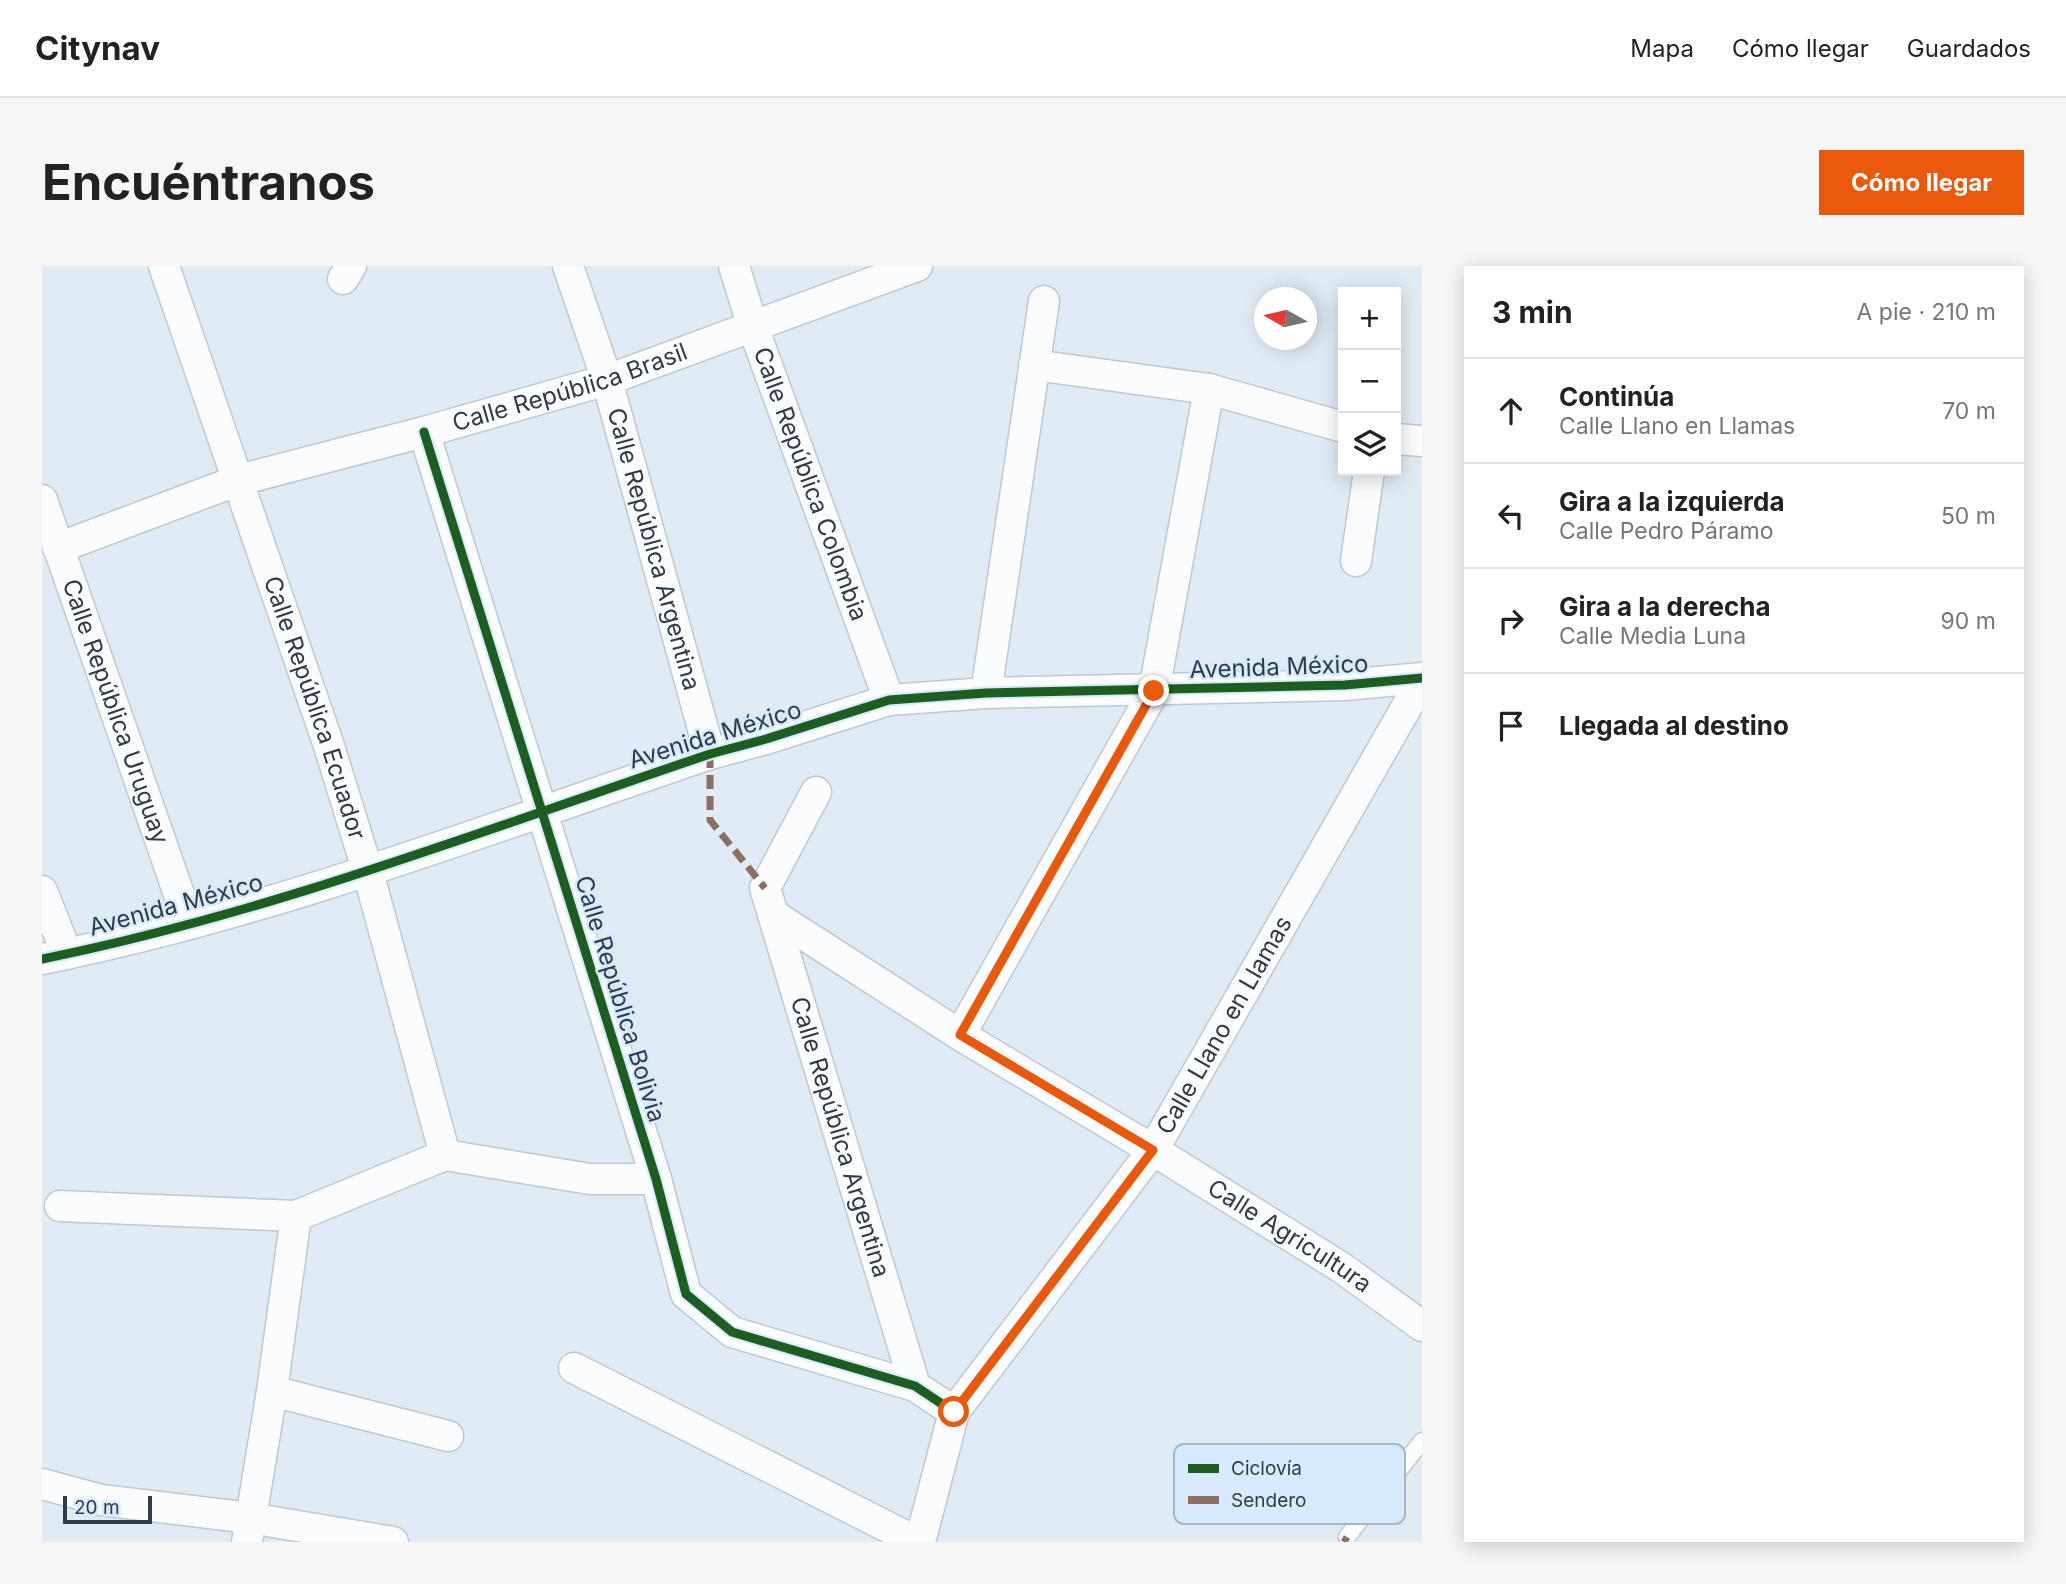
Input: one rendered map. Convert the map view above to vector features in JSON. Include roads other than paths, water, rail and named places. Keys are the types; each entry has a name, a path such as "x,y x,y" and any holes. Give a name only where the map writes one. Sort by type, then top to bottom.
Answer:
{"street":[{"name":"Calle República Ecuador","path":"164,266 329,746 368,872 445,1155"},
{"name":"Calle República Argentina","path":"568,266 607,380 710,754"},
{"name":"Calle República Colombia","path":"734,266 753,327 889,700"},
{"name":"Calle República Brasil","path":"58,548 239,480 424,432 607,380 917,266"},
{"path":"986,693 1044,301"},
{"path":"1034,365 1209,389 1338,427"},
{"path":"960,1035 1154,691 1209,389"},
{"name":"Calle República Bolivia","path":"424,432 656,1179 686,1294 732,1332 915,1386 954,1412"},
{"path":"1401,439 1422,441"},
{"path":"1356,561 1368,476"},
{"name":"Calle República Uruguay","path":"42,500 188,923"},
{"name":"Avenida México","path":"52,939 188,923 368,872 710,754 889,700 986,693 1345,685 1422,679"},
{"name":"Calle Llano en Llamas","path":"919,1542 954,1412 1153,1150 1422,679"},
{"path":"770,902 816,792"},
{"path":"42,891 52,939"},
{"name":"Calle República Argentina","path":"770,902 915,1386"},
{"name":"Calle Agricultura","path":"770,902 960,1035 1153,1150 1342,1268 1422,1326"},
{"path":"60,1206 296,1216 445,1155 590,1179 656,1179"},
{"path":"248,1530 296,1216"},
{"path":"574,1368 919,1542"},
{"path":"271,1391 448,1436"},
{"path":"42,1484 101,1500 248,1530 393,1542"}],"lane":[{"path":"1405,1463 1422,1441"},
{"path":"1347,1537 1357,1524"}]}
